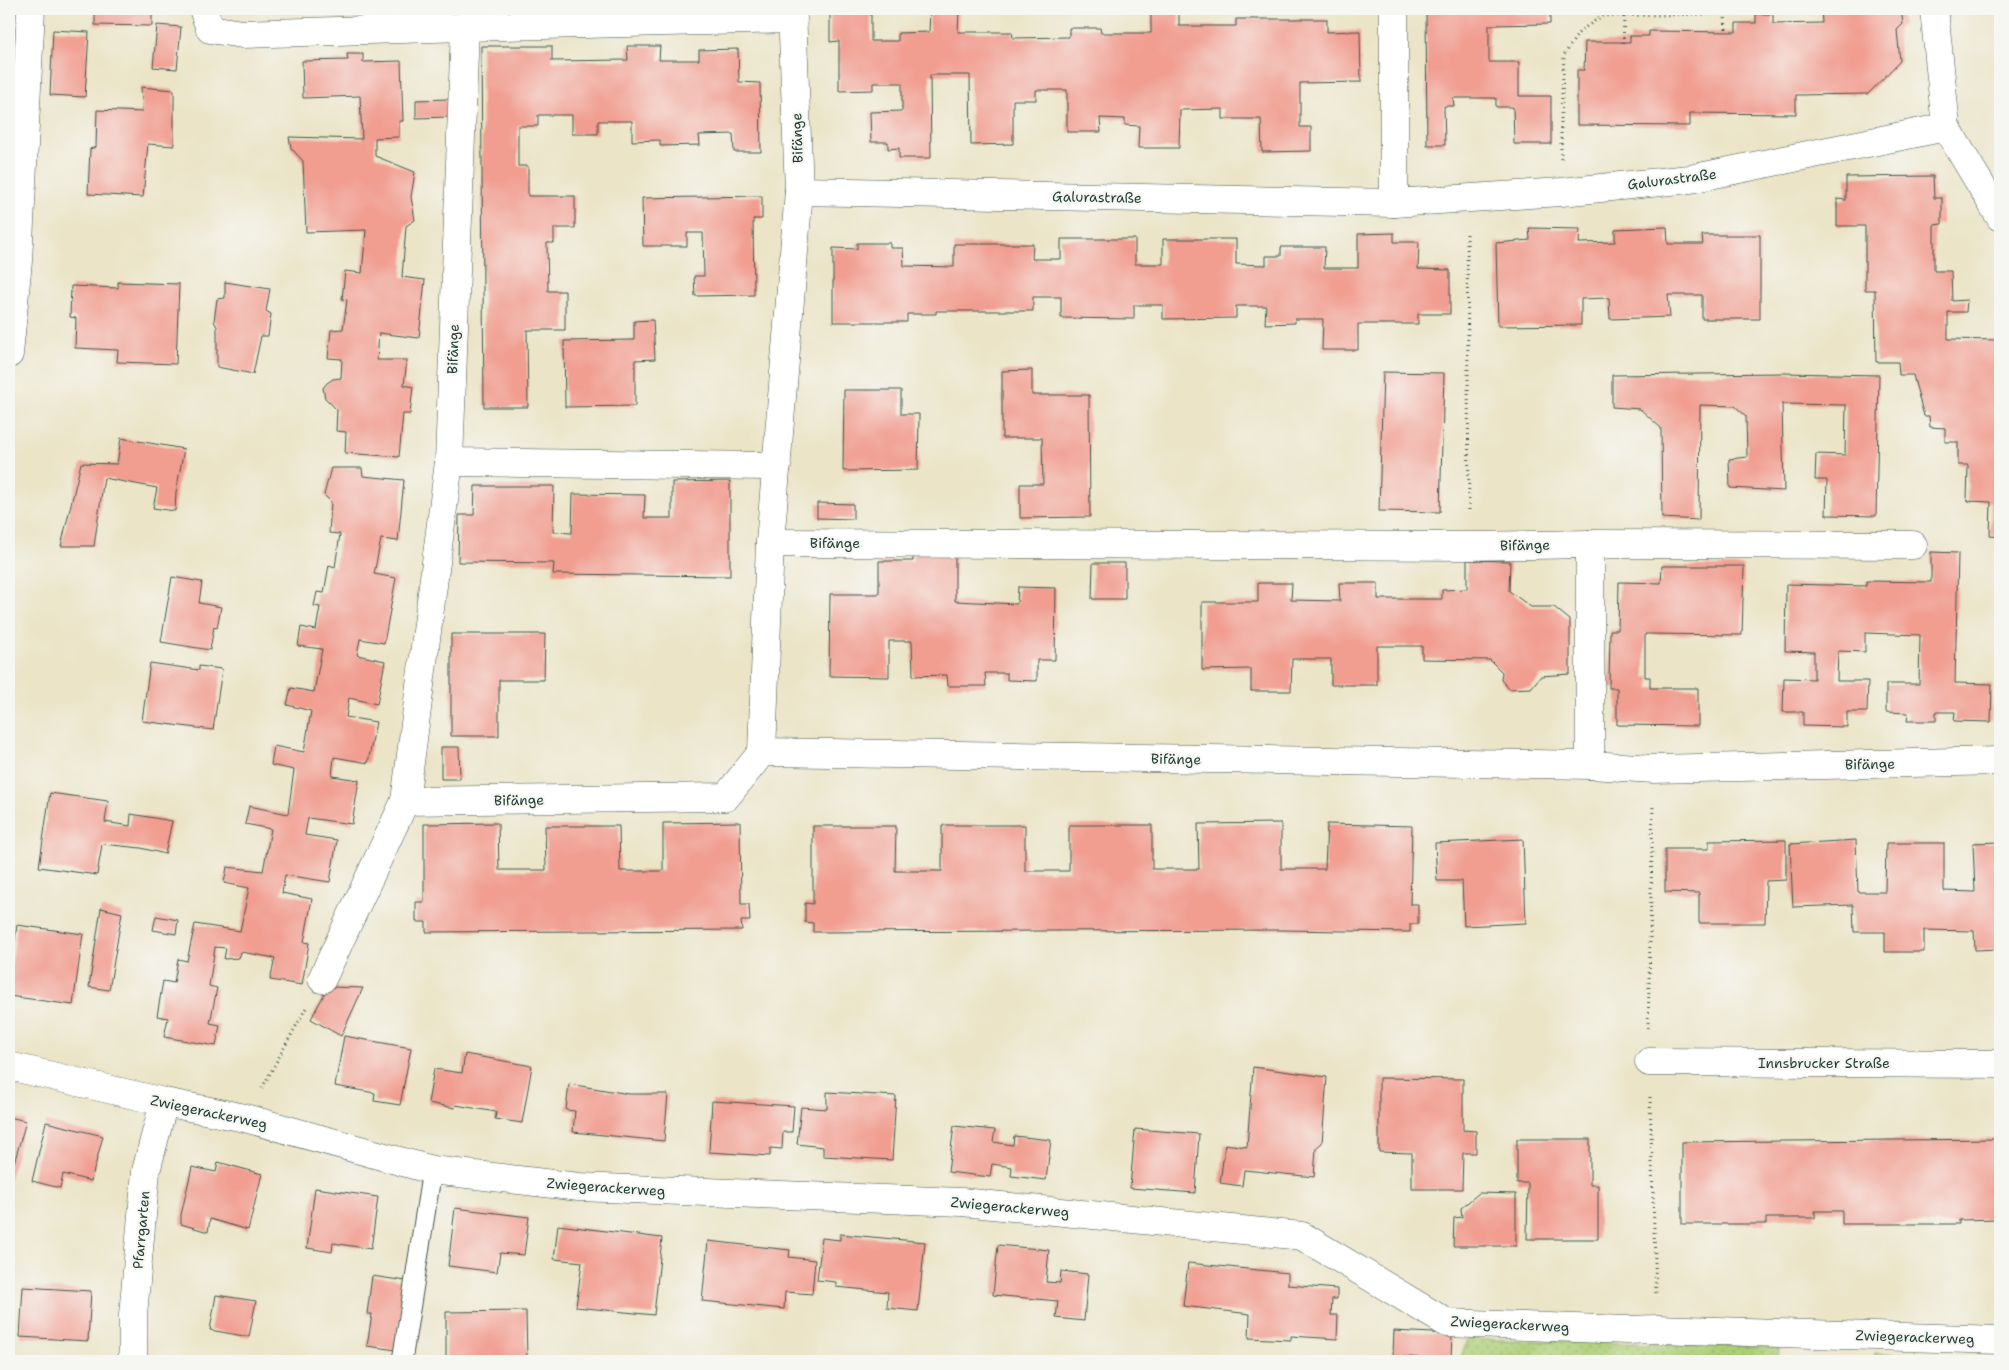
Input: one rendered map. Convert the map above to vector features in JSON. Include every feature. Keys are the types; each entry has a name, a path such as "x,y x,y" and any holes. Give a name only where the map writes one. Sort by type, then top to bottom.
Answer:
{"street":[{"path":"9,354 18,260 31,9"},
{"path":"1394,9 1394,203"},
{"path":"1934,9 1946,128 2000,217"},
{"name":"Bifänge","path":"203,10 210,29 242,34 792,14 799,190 778,466 770,543 762,752 726,797 405,801"},
{"name":"Bifänge","path":"322,979 405,801 449,462 465,27"},
{"name":"Galurastraße","path":"799,190 1394,203 1561,192 1690,179 1946,128"},
{"path":"449,462 778,466"},
{"name":"Bifänge","path":"770,543 1469,546 1590,544 1913,545"},
{"path":"1590,544 1590,765"},
{"name":"Bifänge","path":"762,752 1590,765 1654,769 2000,761"},
{"name":"Innsbrucker Straße","path":"1649,1062 2000,1064"},
{"name":"Zwiegerackerweg","path":"9,1066 164,1102 245,1118 432,1170 578,1187 962,1202 1302,1236 1447,1323 2000,1340"},
{"name":"Pfarrgarten","path":"132,1361 146,1172 164,1102"}],"lane":[{"path":"402,1361 432,1170"}],"path":[{"path":"1561,192 1561,117 1564,55 1580,31 1602,16 1624,17 1806,9"},
{"path":"1725,13 1726,32"},
{"path":"1623,43 1624,17"},
{"path":"1467,198 1469,546"},
{"path":"1647,1006 1654,769"},
{"path":"245,1118 322,979"},
{"path":"1651,1117 1656,1303"}],"green space":[{"path":"1467,1339 1779,1347 1778,1361 1460,1361"},
{"path":"1875,1353 2000,1361 1874,1361"},
{"path":"1393,1356 1460,1361 1302,1361"}],"building":[{"path":"95,9 152,9 152,26 95,25"},
{"path":"830,9 871,9 871,41 898,41 898,33 929,32 930,9 959,9 958,32 1012,32 1013,38 1069,37 1069,28 1100,28 1101,33 1151,33 1151,9 1179,9 1179,26 1236,26 1236,19 1327,19 1327,32 1360,31 1361,82 1300,83 1300,127 1311,127 1311,151 1262,152 1261,119 1223,119 1223,109 1180,110 1179,148 1138,148 1139,126 1125,125 1125,119 1100,118 1101,132 1067,132 1067,90 1036,90 1036,100 1013,100 1013,144 971,145 970,75 930,75 931,158 899,158 899,148 888,149 888,142 871,142 870,112 902,111 902,83 873,83 873,90 839,91 839,41 830,42"},
{"path":"1426,9 1550,9 1550,24 1489,25 1489,62 1519,62 1519,96 1551,96 1551,144 1514,144 1513,107 1496,107 1496,98 1453,98 1454,106 1444,106 1445,145 1427,145"},
{"path":"1821,9 1901,9 1903,24 1897,30 1900,61 1868,94 1796,95 1796,114 1690,113 1690,126 1577,125 1577,70 1584,70 1585,42 1630,42 1630,36 1649,36 1649,31 1736,32 1736,23 1756,23 1756,14 1773,14 1773,24 1822,23"},
{"path":"157,25 181,27 177,69 153,67"},
{"path":"53,30 89,32 85,97 50,95"},
{"path":"481,46 552,46 552,61 628,60 627,46 660,46 659,60 699,60 699,50 738,49 739,82 760,83 761,152 734,152 733,134 699,135 700,145 660,146 660,140 632,141 632,121 598,121 598,134 572,134 572,115 538,115 538,126 518,126 518,166 528,166 528,196 575,196 575,228 554,228 554,243 547,243 548,291 565,291 565,330 527,330 528,407 484,407"},
{"path":"347,54 363,54 363,62 401,61 403,121 399,121 399,137 375,138 375,156 415,172 411,197 415,220 406,226 402,277 425,280 419,338 379,333 377,360 407,360 404,385 413,387 410,414 403,414 399,457 345,453 346,432 336,431 337,410 325,398 323,388 333,379 341,378 342,359 328,358 331,330 343,329 347,300 342,299 345,271 362,273 366,230 306,232 303,161 291,148 289,137 362,139 360,96 303,98 302,61 348,60"},
{"path":"141,87 174,90 174,146 148,144 143,197 88,194 90,149 96,147 97,110 142,112"},
{"path":"449,99 450,117 416,118 416,100"},
{"path":"1933,176 1934,198 1942,198 1942,224 1934,225 1934,271 1951,271 1952,301 1967,300 1966,312 1948,312 1948,339 1999,340 2000,537 1990,536 1991,502 1967,501 1968,465 1958,465 1958,442 1945,442 1945,428 1930,427 1929,416 1924,416 1913,375 1899,375 1898,362 1876,362 1875,290 1865,290 1865,226 1837,226 1837,199 1846,200 1846,177"},
{"path":"762,196 762,219 753,219 754,295 695,296 694,276 704,276 703,233 687,233 687,246 643,246 642,198"},
{"path":"1667,227 1668,244 1703,244 1702,235 1760,235 1760,319 1702,319 1702,295 1668,295 1670,317 1610,319 1609,298 1581,299 1581,325 1498,326 1496,243 1530,240 1529,228 1580,229 1579,243 1615,242 1615,229"},
{"path":"1394,233 1394,242 1419,242 1418,269 1450,270 1450,314 1418,314 1418,324 1358,324 1358,350 1322,350 1323,319 1295,319 1295,323 1265,324 1266,306 1236,306 1236,318 1163,319 1163,305 1134,305 1134,319 1061,318 1061,297 1033,297 1033,311 936,311 936,314 907,314 907,322 833,322 833,248 857,249 857,243 890,243 890,248 903,248 904,266 954,267 954,244 1033,244 1032,259 1061,259 1061,239 1135,239 1135,264 1163,264 1163,239 1236,239 1236,264 1266,265 1266,256 1281,256 1281,247 1325,247 1324,268 1358,268 1358,234"},
{"path":"118,282 179,284 176,364 117,362 118,350 75,348 76,318 70,317 71,286 118,288"},
{"path":"225,282 270,289 266,311 271,314 268,336 261,336 253,374 217,367 217,327 214,321 217,299 225,298"},
{"path":"653,320 655,359 635,360 635,406 565,407 564,341 634,340 634,321"},
{"path":"1032,370 1032,395 1089,395 1090,517 1020,518 1020,484 1043,484 1042,438 1002,438 1002,371"},
{"path":"1383,372 1444,373 1440,512 1379,511"},
{"path":"1783,373 1879,375 1876,516 1826,515 1827,480 1815,480 1816,454 1845,455 1846,405 1782,404 1784,491 1730,488 1729,459 1747,457 1746,416 1735,406 1700,405 1699,520 1662,518 1661,428 1640,409 1612,407 1612,375"},
{"path":"844,390 901,390 901,414 919,414 918,470 843,471"},
{"path":"121,438 184,449 176,492 175,511 153,508 157,488 104,478 94,546 61,546 81,463 117,464"},
{"path":"331,468 362,468 363,476 404,480 398,541 381,539 374,574 396,578 384,643 360,639 357,655 385,661 377,704 349,698 346,717 376,722 368,763 334,757 332,776 359,780 352,824 308,818 305,835 337,840 330,882 285,875 282,893 312,899 304,942 309,943 302,985 270,980 275,958 241,952 239,958 224,959 226,948 215,947 209,986 217,988 210,1023 220,1025 216,1046 164,1037 168,1018 157,1016 163,981 174,983 178,959 187,961 195,924 240,931 249,888 224,883 227,867 263,871 271,829 245,824 249,806 288,814 294,770 271,765 274,746 304,752 311,711 287,705 291,688 314,692 322,649 298,646 301,627 316,630 320,607 314,606 317,592 324,593 329,565 335,567 340,534 329,533 331,502 324,495"},
{"path":"730,481 730,576 553,574 554,563 458,562 459,515 474,515 475,486 554,486 553,532 572,533 573,494 645,495 644,518 672,518 672,482"},
{"path":"817,503 853,504 853,519 817,518"},
{"path":"1931,552 1958,553 1955,683 1992,684 1991,722 1954,721 1955,712 1936,712 1936,721 1907,721 1908,713 1886,712 1886,684 1919,684 1920,635 1865,633 1865,652 1838,651 1837,681 1868,681 1867,712 1847,712 1847,727 1803,726 1803,712 1783,712 1784,678 1814,679 1814,652 1785,651 1786,584 1866,586 1866,581 1931,582"},
{"path":"913,553 955,554 955,601 1017,604 1018,587 1056,588 1055,660 1037,660 1037,681 1007,680 1007,673 985,673 986,686 948,686 947,675 913,676 912,641 889,641 889,677 829,676 830,594 879,594 879,561 913,561"},
{"path":"1467,560 1510,561 1509,591 1531,607 1554,607 1570,620 1570,674 1541,676 1531,688 1509,689 1501,680 1502,672 1490,660 1422,659 1422,646 1377,646 1377,685 1331,685 1331,659 1292,659 1291,691 1251,691 1251,669 1202,670 1202,602 1258,602 1258,583 1292,583 1291,600 1340,601 1339,583 1378,583 1378,599 1442,599 1442,590 1467,589"},
{"path":"1093,563 1125,563 1125,599 1092,599"},
{"path":"1662,566 1744,566 1742,635 1645,634 1645,677 1650,677 1650,688 1698,688 1698,726 1617,725 1617,688 1609,688 1610,630 1618,630 1619,582 1661,583"},
{"path":"172,577 202,582 199,603 221,607 217,628 214,627 210,650 161,642"},
{"path":"451,634 545,634 544,680 499,680 499,736 451,736"},
{"path":"150,663 199,670 199,666 222,669 213,730 142,721"},
{"path":"441,747 459,747 460,779 441,779"},
{"path":"50,793 108,801 105,822 130,826 131,814 172,821 165,854 141,848 102,844 97,875 39,867"},
{"path":"740,822 741,904 749,904 750,921 741,921 742,930 426,932 426,922 416,922 416,902 424,902 424,824 498,823 499,870 546,870 545,826 619,826 620,871 663,871 663,823"},
{"path":"1281,823 1281,869 1325,869 1327,824 1412,826 1410,904 1418,904 1418,924 1410,924 1410,932 1281,930 813,932 813,923 805,922 805,903 813,904 813,826 896,826 895,871 942,871 942,825 1025,825 1025,871 1069,871 1069,825 1152,825 1152,869 1199,869 1198,824"},
{"path":"1523,839 1526,923 1464,926 1462,881 1437,881 1435,843"},
{"path":"1786,840 1786,880 1766,881 1765,923 1699,923 1699,893 1665,892 1665,849 1709,849 1709,841"},
{"path":"1856,840 1858,892 1885,892 1886,843 1944,843 1944,891 1975,892 1973,843 2000,842 2000,949 1975,950 1974,931 1924,930 1924,952 1885,952 1885,932 1854,932 1853,905 1793,907 1790,844"},
{"path":"101,908 122,913 109,990 89,987"},
{"path":"156,916 178,920 176,934 153,930"},
{"path":"17,925 83,934 73,1005 9,996 9,980"},
{"path":"328,987 363,988 341,1036 311,1019"},
{"path":"344,1036 411,1048 400,1105 374,1101 375,1093 335,1086"},
{"path":"465,1054 532,1066 522,1123 495,1119 496,1112 456,1105 455,1108 428,1103 434,1069 462,1073"},
{"path":"1253,1067 1327,1077 1322,1143 1316,1148 1314,1177 1244,1170 1242,1186 1220,1183 1225,1144 1247,1147"},
{"path":"1379,1078 1463,1079 1463,1130 1476,1131 1476,1153 1463,1153 1462,1189 1412,1189 1412,1153 1379,1152"},
{"path":"569,1084 629,1094 668,1094 664,1141 573,1132 575,1111 566,1110"},
{"path":"827,1092 896,1096 892,1160 823,1156 823,1147 797,1144 801,1107 827,1109"},
{"path":"712,1101 794,1106 792,1132 783,1132 782,1149 770,1148 770,1156 709,1152"},
{"path":"9,1117 26,1121 9,1181"},
{"path":"46,1122 103,1136 91,1181 63,1174 60,1188 32,1181"},
{"path":"954,1126 995,1130 993,1142 1013,1145 1014,1136 1051,1140 1046,1180 1011,1176 1012,1167 992,1164 990,1177 948,1172"},
{"path":"1135,1129 1199,1134 1195,1193 1130,1188"},
{"path":"1517,1139 1590,1139 1590,1185 1598,1185 1598,1239 1527,1239 1528,1183 1517,1183"},
{"path":"2000,1139 2000,1219 1959,1220 1959,1224 1842,1224 1842,1211 1815,1211 1815,1218 1766,1218 1766,1224 1682,1224 1682,1142"},
{"path":"218,1162 262,1174 248,1230 210,1219 208,1232 181,1224 181,1215 192,1167 216,1172"},
{"path":"315,1188 378,1197 371,1249 333,1243 332,1252 307,1248"},
{"path":"1479,1193 1516,1194 1516,1246 1453,1246 1454,1218 1462,1217 1461,1208"},
{"path":"455,1208 529,1217 524,1255 500,1253 497,1272 448,1266"},
{"path":"558,1225 662,1238 654,1315 576,1307 582,1262 554,1259"},
{"path":"840,1234 925,1242 918,1311 887,1308 888,1292 836,1287 836,1282 817,1280 822,1238 840,1240"},
{"path":"708,1241 790,1250 789,1257 815,1260 812,1294 785,1292 784,1309 702,1301"},
{"path":"998,1245 1049,1250 1046,1282 1060,1283 1061,1271 1088,1274 1084,1321 1056,1318 1058,1301 993,1295"},
{"path":"1188,1263 1288,1273 1288,1285 1337,1289 1337,1299 1332,1299 1331,1315 1338,1315 1337,1339 1291,1336 1291,1340 1249,1338 1250,1314 1183,1306"},
{"path":"372,1276 406,1281 396,1350 367,1346 372,1314 367,1314"},
{"path":"23,1287 91,1291 88,1341 20,1337"},
{"path":"216,1295 256,1301 249,1337 210,1330"},
{"path":"526,1311 527,1361 446,1361 446,1312"},
{"path":"1394,1331 1452,1334 1451,1360 1393,1356"}]}
